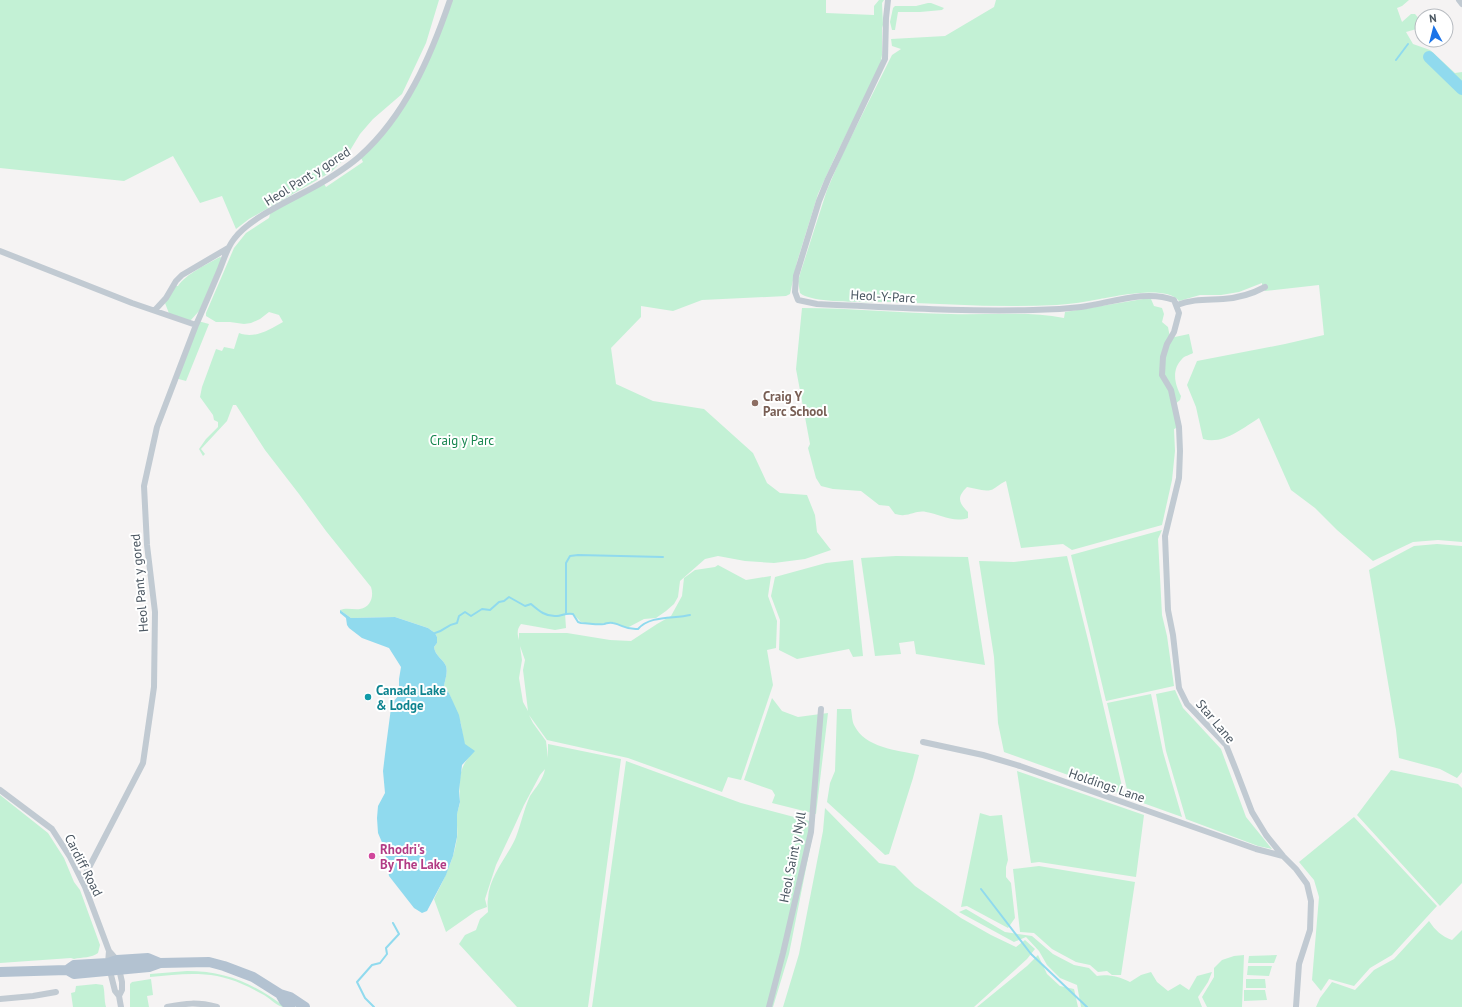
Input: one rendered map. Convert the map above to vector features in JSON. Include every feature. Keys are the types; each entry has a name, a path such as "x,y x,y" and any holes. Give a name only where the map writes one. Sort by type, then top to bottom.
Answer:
{"main road":[{"path":"0,972 67,970 74,965 149,967 160,962 209,962 253,978 280,994 290,997 305,1007"},
{"path":"280,994 290,1007"}],"street":[{"name":"Heol Pant y gored","path":"82,881 143,763 154,687 155,618 147,545 144,486 157,427 196,325 229,247 234,239 249,225 342,170 360,156 388,124 413,87 438,35 450,0"},
{"name":"Heol-Y-Parc","path":"888,0 885,59 819,200 796,276 795,292 798,300 817,304 943,310 1024,310 1080,307 1134,297 1157,296 1174,300 1177,305"},
{"path":"1460,0 1462,4"},
{"path":"155,310 166,298 176,281 182,275 229,247"},
{"path":"0,251 132,303 196,325"},
{"path":"1177,305 1188,301 1234,297 1255,292 1265,287"},
{"name":"Star Lane","path":"1177,305 1179,313 1174,332 1167,344 1163,357 1162,375 1171,390 1179,435 1180,450 1179,478 1165,536 1168,610 1173,635 1179,688 1187,704 1226,745 1252,812 1266,835 1307,884 1311,901 1310,930 1299,964 1296,1007"},
{"name":"Heol Saint y Nyll","path":"768,1007 783,953 811,832 821,709"},
{"name":"Holdings Lane","path":"922,742 983,755 1020,766 1256,849 1283,856"},
{"name":"Cardiff Road","path":"0,790 52,829 70,857 82,881 114,966"},
{"path":"114,966 122,990 119,996"},
{"path":"114,966 115,991 119,996 121,1007"},
{"path":"0,999 56,992"},
{"path":"167,1007 181,1004 199,1003 217,1007"}],"green space":[{"path":"0,0 439,0 426,43 402,94 373,119 360,134 346,157 331,172 249,219 236,229 222,196 200,203 173,156 124,181 0,168"},
{"name":"Craig y Parc","path":"450,0 826,0 826,13 874,15 874,6 879,0 884,0 882,3 883,25 880,67 818,194 797,262 790,294 786,296 702,300 673,311 641,306 641,317 611,348 616,384 653,401 704,409 753,453 767,483 780,493 807,495 815,515 817,532 831,550 805,559 774,563 745,561 718,556 705,559 680,581 678,597 674,604 656,618 644,619 627,628 612,622 594,625 581,622 573,614 565,613 566,628 555,630 521,624 518,629 519,640 519,633 567,633 610,640 631,641 671,616 682,596 684,578 695,570 715,567 718,565 746,580 771,576 768,596 777,621 776,648 767,650 773,685 741,780 728,777 722,792 628,758 547,740 529,715 546,741 548,758 548,744 621,759 588,1007 517,1007 459,944 465,935 476,930 480,919 488,912 489,891 495,875 516,837 530,796 541,780 545,769 540,775 524,805 496,865 485,899 487,907 476,911 446,932 434,899 448,869 456,846 457,813 460,802 460,778 465,762 469,757 463,739 461,724 449,693 444,686 447,669 445,664 437,655 434,647 437,643 435,633 428,628 395,617 351,618 340,610 360,609 367,606 372,597 371,587 326,531 265,450 236,405 233,405 227,421 201,449 205,454 203,456 199,449 206,439 218,427 218,422 214,420 213,415 200,397 202,387 216,349 222,351 224,347 234,349 239,333 251,335 262,333 283,322 279,315 269,312 260,319 244,324 216,322 206,316 234,248 246,233 269,218 271,211 323,182 326,187 363,162 360,156 376,139 413,87","holes":["520,646 525,660 523,670 528,711 523,702 519,678 522,660"]},
{"path":"996,0 1409,0 1397,8 1402,22 1411,14 1414,14 1414,30 1406,32 1414,44 1414,48 1424,48 1430,50 1455,73 1462,72 1462,542 1438,540 1413,542 1373,561 1337,530 1315,508 1291,490 1259,418 1240,431 1225,438 1218,440 1203,439 1196,407 1187,385 1197,361 1324,335 1319,285 1265,291 1262,288 1262,283 1239,292 1221,295 1200,295 1179,301 1173,296 1164,294 1141,293 1057,305 1036,306 843,302 807,297 800,293 798,281 827,190 842,155 892,55 901,49 892,46 891,39 945,36 994,7"},
{"path":"928,3 944,8 942,10 920,12 898,12 895,30 892,30 890,22 893,8 895,6 916,6"},
{"path":"220,257 222,258 200,310 190,321 170,316 165,303 176,286 178,286 191,273"},
{"path":"1151,299 1154,306 1162,308 1164,314 1162,322 1168,327 1170,338 1189,334 1193,353 1183,358 1176,368 1175,373 1177,387 1181,396 1180,400 1174,405 1179,427 1174,429 1175,451 1172,480 1162,525 1072,550 1063,544 1021,548 1006,481 993,489 988,490 967,487 960,497 960,500 968,512 968,518 957,519 946,518 923,512 903,515 895,514 889,506 879,505 861,491 833,489 821,486 816,478 808,448 810,444 796,369 802,308 914,313 1022,314 1064,318 1065,312"},
{"path":"198,321 209,324 186,381 175,378"},
{"path":"1162,530 1158,539 1162,615 1167,636 1174,686 1106,701 1071,555"},
{"path":"1437,544 1462,546 1462,772 1457,778 1440,769 1399,758 1396,730 1369,570 1414,546"},
{"path":"896,556 968,557 985,665 916,654 914,641 899,643 901,654 875,656 861,558"},
{"path":"1067,556 1124,795 1004,752 998,723 994,657 979,561 1014,562"},
{"path":"853,560 863,656 853,657 849,649 797,659 779,650 780,620 771,596 775,577 826,563"},
{"path":"1175,690 1183,708 1221,749 1246,817 1272,849 1258,846 1186,819 1166,751 1156,694"},
{"path":"1151,694 1163,752 1182,817 1129,798 1107,703"},
{"path":"772,698 782,711 798,717 828,713 816,814 772,803 775,795 772,790 744,780"},
{"path":"837,709 851,709 853,723 859,733 866,739 882,747 919,755 889,854 885,855 827,802 830,783 835,771"},
{"path":"626,761 741,803 813,822 812,838 789,954 773,1007 592,1007"},
{"path":"1391,770 1458,784 1462,788 1462,883 1440,906 1357,815"},
{"path":"1017,771 1144,815 1136,877 1039,862 1031,863"},
{"path":"0,795 48,833 64,858 74,882 80,890 100,945 96,955 74,959 0,963"},
{"path":"825,808 879,863 895,866 915,886 961,918 991,935 1016,947 1025,940 1035,949 1027,959 974,1007 783,1007 799,954 823,831"},
{"path":"980,813 990,816 1002,815 1008,860 1006,877 1011,883 1015,918 1008,928 967,906 961,907"},
{"path":"1354,817 1437,906 1392,955 1370,968 1354,986 1329,979 1321,991 1312,980 1319,897 1314,880 1299,862"},
{"path":"1039,866 1135,882 1121,975 1112,975 1107,971 1098,972 1090,965 1076,962 1052,949 1034,933 1020,932 1013,869"},
{"path":"966,909 1005,932 1032,936 1053,954 1074,965 1089,968 1097,976 1114,976 1130,982 1141,975 1151,972 1157,982 1168,991 1180,984 1189,990 1197,976 1212,972 1208,982 1198,997 1202,1007 1081,1007 1077,985 1060,978 1047,965 1039,951 1026,937 1014,942 959,912"},
{"path":"1429,921 1439,933 1452,940 1462,930 1462,1007 1316,1007 1320,998 1332,982 1355,990 1374,970 1394,959"},
{"path":"1038,955 1047,974 1060,986 1074,989 1078,1007 977,1007 1027,966"},
{"path":"1244,955 1242,1007 1207,1007 1202,997 1214,977 1214,968 1222,960 1234,956"},
{"path":"1277,955 1274,963 1248,963 1249,956"},
{"path":"1248,966 1272,966 1269,976 1247,975"},
{"path":"187,971 215,973 239,980 274,999 285,1007 282,1007 247,986 219,977 197,974 150,977 150,974"},
{"path":"151,979 153,995 147,996 149,1007 130,1007 130,984 132,982"},
{"path":"1246,979 1265,979 1266,988 1246,988"},
{"path":"96,984 103,985 106,1007 73,1007 71,993 75,992 76,986"},
{"path":"1244,990 1265,990 1267,1000 1244,1001"}],"water":[{"path":"340,610 351,618 395,617 428,628 435,633 437,643 434,647 435,650 447,669 444,686 449,693 459,715 465,744 475,751 462,765 459,791 460,802 457,814 457,837 453,856 446,875 427,911 422,913 414,908 389,876 384,847 378,833 378,806 385,793 383,771 391,708 399,695 401,667 389,648 362,638 349,628 346,618 340,613"}],"waterway":[{"path":"1396,60 1408,44"},
{"path":"1429,57 1462,89"},
{"path":"566,613 566,563 570,556 663,557"},
{"path":"435,633 457,623 459,616 465,612 471,616 482,609 490,610 499,602 504,601 509,597 525,606 531,604 549,616 573,614 578,622 581,623 612,623 634,629 638,629 649,621 656,619 690,615"},
{"path":"981,889 1031,954 1087,1007"},
{"path":"374,1007 365,998 357,982 372,965 380,963 387,954 386,948 399,934 393,923"}],"place":[{"name":"Craig Y Parc School","path":"755,403"},
{"name":"Canada Lake & Lodge","path":"368,697"},
{"name":"Rhodri's By The Lake","path":"372,856"}]}
